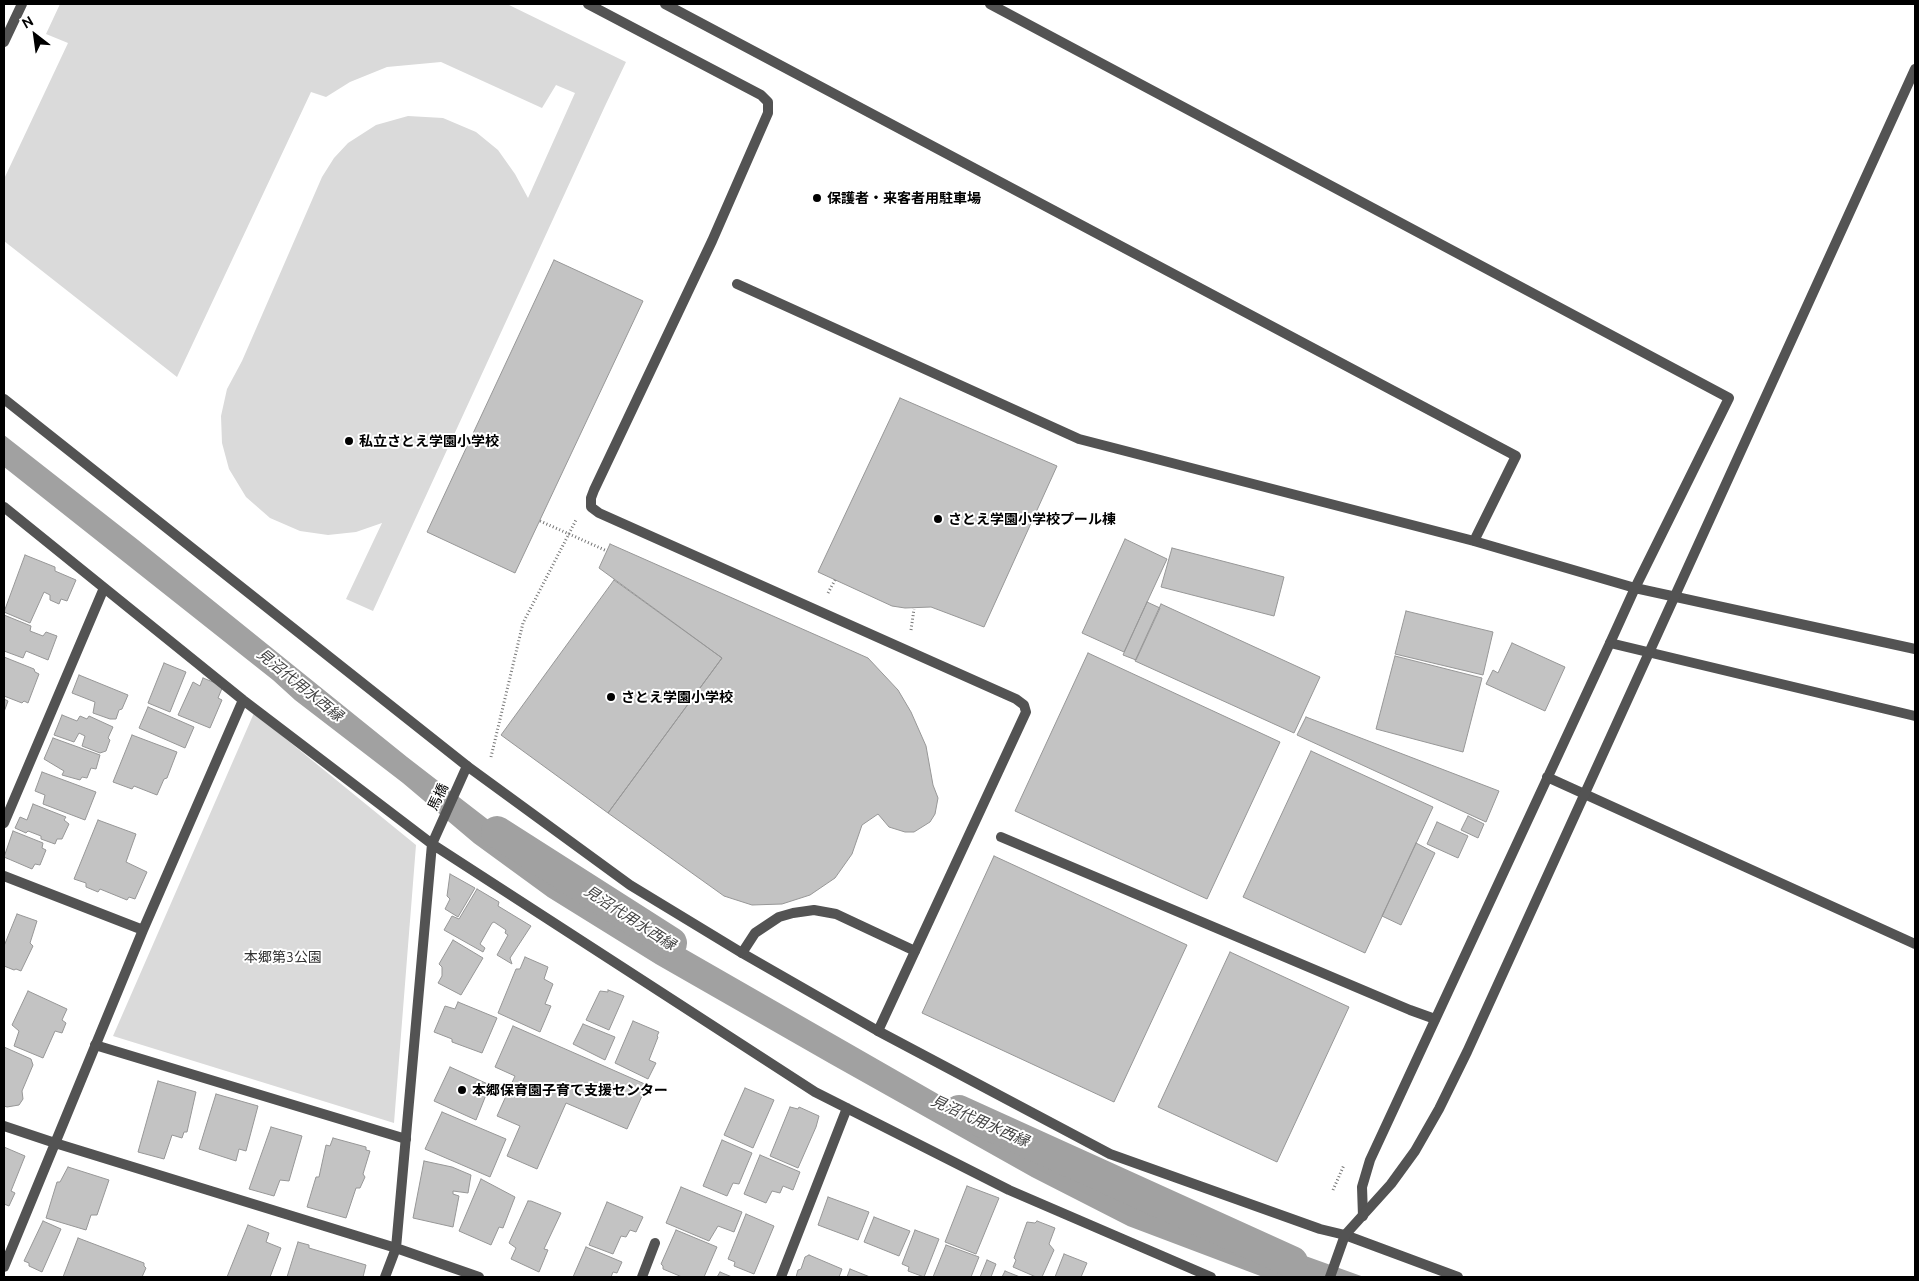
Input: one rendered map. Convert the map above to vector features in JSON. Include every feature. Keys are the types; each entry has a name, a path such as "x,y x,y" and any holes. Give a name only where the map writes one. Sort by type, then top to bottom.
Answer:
{"street":[{"path":"4,42 22,4"},
{"path":"588,4 761,95 768,102 768,113 712,241 594,490 591,498 591,507 599,513 1016,699 1024,705 1026,712 878,1031"},
{"path":"665,4 1516,456 1474,541"},
{"path":"990,4 1730,398 1635,588 1370,1160 1362,1187 1363,1216"},
{"path":"1330,1277 1345,1235 1391,1184 1415,1151 1439,1109 1471,1043 1915,70"},
{"path":"737,284 1079,439 1474,541 1635,588 1915,649"},
{"path":"4,399 467,766 630,885 742,953 878,1031 1110,1154 1320,1229 1345,1235 1458,1277"},
{"path":"4,507 243,700 432,844 815,1092 1009,1190 1211,1277"},
{"path":"4,823 104,588"},
{"path":"1610,643 1915,716"},
{"path":"4,1267 143,930 243,700"},
{"name":"馬橋","path":"385,1277 396,1248 432,844 467,766"},
{"path":"1548,777 1915,944"},
{"path":"1001,837 1435,1019"},
{"path":"4,876 143,930"},
{"path":"742,953 754,933 779,917 814,910 836,914 915,951"},
{"path":"95,1045 406,1139"},
{"path":"781,1277 847,1108"},
{"path":"4,1126 396,1248 479,1277"},
{"path":"642,1277 655,1243"}],"path":[{"path":"489,761 523,623 577,518 591,507"},
{"path":"540,521 607,552"},
{"path":"911,631 914,608"}],"green space":[{"path":"60,4 507,4 626,62 373,611 346,599 382,523 356,532 328,535 300,531 270,518 246,497 229,469 222,443 221,416 227,389 242,361 322,177 334,158 348,143 376,125 408,116 443,118 476,132 498,150 515,174 528,198 575,93 556,85 542,108 441,62 387,67 350,82 326,97 311,92 177,377 4,241 4,179 68,43 46,34"},
{"name":"本郷第3公園","path":"254,713 416,845 394,1123 113,1036"}],"water":[{"path":"4,435 138,540 407,757 570,883 1046,1156 1172,1219 1231,1239 1300,1254 1364,1277 1263,1277 1128,1226 1032,1177 656,964 548,897 474,843 403,783 295,700 273,680 4,467"}],"building":[{"path":"554,260 643,301 515,573 427,532"},
{"name":"さとえ学園小学校プール棟","path":"900,398 1057,466 984,627 931,607 905,608 892,606 818,572"},
{"path":"1125,539 1167,559 1124,652 1082,633"},
{"path":"610,544 868,658 898,690 911,712 926,746 933,785 938,798 935,814 930,822 914,832 905,832 889,827 878,814 862,825 852,854 835,878 810,895 782,904 752,905 724,896 608,813 722,658 599,568"},
{"path":"1172,548 1284,577 1274,616 1161,587"},
{"path":"25,555 55,567 55,571 76,580 67,601 61,599 59,604 50,600 50,595 44,592 30,623 4,612"},
{"name":"さとえ学園小学校","path":"614,580 722,658 608,813 501,735"},
{"path":"1147,602 1160,608 1136,660 1123,655"},
{"path":"1161,604 1320,677 1294,733 1135,661"},
{"path":"1406,611 1493,632 1483,675 1395,654"},
{"path":"4,615 31,626 30,631 43,636 46,632 57,636 48,660 26,651 23,658 4,651"},
{"path":"1512,643 1565,667 1545,711 1486,684 1493,670 1498,673"},
{"path":"1088,653 1280,742 1207,899 1015,811"},
{"path":"1395,656 1482,678 1463,752 1376,729"},
{"path":"4,657 34,669 39,674 28,703 24,701 22,703 4,696"},
{"path":"164,663 186,672 170,712 148,703"},
{"path":"79,675 128,695 116,719 110,719 93,713 95,702 72,693"},
{"path":"203,678 223,686 218,698 222,700 210,728 178,715 193,682 200,686"},
{"path":"4,699 8,701 4,712"},
{"path":"148,707 194,727 185,748 139,728"},
{"path":"62,715 77,721 80,716 87,719 89,716 113,727 108,738 110,740 106,751 100,753 82,746 85,736 79,733 74,742 54,735"},
{"path":"1306,717 1499,791 1486,822 1297,735"},
{"path":"132,735 177,752 167,778 164,779 157,795 134,786 132,789 113,782"},
{"path":"53,738 100,755 96,769 91,768 87,778 82,777 80,780 62,775 64,771 44,759"},
{"path":"1311,751 1433,807 1365,953 1243,897"},
{"path":"42,772 96,792 85,820 43,804 45,795 35,791"},
{"path":"33,804 66,817 64,820 69,824 62,839 57,839 55,844 41,839 41,836 28,831 26,833 15,828 20,817 27,820"},
{"path":"1468,816 1484,824 1478,838 1461,830"},
{"path":"98,820 136,834 126,862 147,872 135,899 129,897 127,900 100,889 98,892 86,887 86,883 74,879"},
{"path":"1437,822 1468,836 1458,858 1427,844"},
{"path":"13,831 43,843 42,848 46,850 40,865 35,864 32,869 4,857"},
{"path":"1416,843 1435,853 1401,925 1382,916"},
{"path":"994,856 1187,945 1114,1102 922,1013"},
{"path":"450,874 475,888 458,917 445,909 450,899 447,896"},
{"path":"477,889 499,902 498,906 531,926 510,958 512,964 497,955 508,935 505,933 506,930 494,922 480,944 485,948 483,952 444,930 452,916 459,919"},
{"path":"17,914 37,921 30,943 33,946 21,971 4,966 4,946"},
{"path":"453,940 483,958 461,995 438,983 442,976 442,967 439,964"},
{"path":"1230,952 1349,1007 1277,1162 1158,1107"},
{"path":"525,957 548,967 544,979 553,984 545,1004 551,1006 540,1032 498,1013 516,969 520,969"},
{"path":"608,990 624,996 609,1030 586,1020 600,991 608,992"},
{"path":"28,991 67,1009 62,1020 66,1023 62,1033 55,1031 43,1058 14,1046 19,1031 12,1025"},
{"path":"458,1002 497,1018 482,1053 452,1042 452,1039 434,1032 445,1006 455,1009"},
{"path":"633,1021 659,1032 649,1060 656,1063 648,1079 615,1063"},
{"path":"583,1024 615,1037 605,1060 573,1044"},
{"path":"513,1026 647,1085 627,1129 566,1103 537,1169 507,1156 520,1126 497,1116 515,1076 495,1067"},
{"path":"4,1047 31,1059 33,1065 22,1091 23,1099 19,1105 7,1107 4,1106"},
{"path":"450,1067 490,1085 476,1120 434,1101"},
{"path":"158,1081 196,1092 187,1132 184,1132 182,1138 172,1135 164,1159 138,1152"},
{"path":"745,1088 774,1100 753,1148 724,1135"},
{"path":"216,1094 258,1106 246,1151 239,1149 236,1161 199,1149"},
{"path":"790,1107 798,1109 799,1107 819,1116 798,1168 770,1156"},
{"path":"442,1112 506,1139 490,1177 425,1149"},
{"path":"271,1127 302,1136 289,1181 280,1180 274,1196 249,1189"},
{"path":"333,1138 366,1147 366,1150 370,1151 363,1174 365,1177 360,1188 356,1188 346,1218 307,1207 316,1177 319,1177 326,1145 330,1146"},
{"path":"722,1140 752,1153 739,1184 733,1183 727,1196 703,1186"},
{"path":"4,1147 25,1156 11,1191 15,1193 9,1206 4,1204"},
{"path":"760,1155 800,1172 793,1190 783,1186 780,1193 772,1191 766,1203 744,1194"},
{"path":"424,1161 452,1167 471,1175 468,1193 453,1191 453,1194 459,1196 453,1227 413,1218"},
{"path":"68,1167 109,1180 97,1215 91,1215 86,1230 46,1218 57,1182 60,1182"},
{"path":"481,1179 515,1197 503,1228 499,1227 491,1245 459,1231"},
{"path":"967,1186 999,1198 976,1254 945,1242"},
{"path":"681,1187 742,1212 734,1232 718,1226 709,1241 666,1223"},
{"path":"828,1197 869,1212 858,1240 818,1225"},
{"path":"528,1201 561,1213 544,1249 548,1250 539,1272 511,1259 516,1248 509,1243"},
{"path":"607,1202 643,1217 636,1232 630,1230 626,1237 621,1236 613,1254 589,1245"},
{"path":"746,1214 774,1226 754,1274 734,1266 735,1262 728,1259"},
{"path":"874,1217 910,1231 899,1256 864,1242"},
{"path":"43,1221 61,1229 42,1272 29,1266 29,1263 24,1261"},
{"path":"1037,1221 1055,1228 1049,1244 1054,1250 1042,1277 1036,1277 1013,1267 1016,1260 1014,1258 1027,1222 1035,1223"},
{"path":"248,1225 269,1233 266,1242 281,1248 270,1277 227,1277"},
{"path":"676,1230 717,1247 704,1277 682,1277 663,1269 661,1264"},
{"path":"915,1230 939,1239 924,1277 908,1271 909,1267 902,1264"},
{"path":"78,1238 144,1263 146,1268 142,1277 63,1277"},
{"path":"298,1242 309,1245 309,1248 366,1265 363,1277 287,1277"},
{"path":"946,1245 979,1257 971,1277 933,1277"},
{"path":"586,1247 622,1262 617,1273 613,1272 611,1277 573,1277"},
{"path":"1064,1254 1087,1263 1081,1277 1055,1277"},
{"path":"809,1255 842,1269 839,1277 796,1277 805,1257"},
{"path":"987,1260 996,1264 991,1277 980,1277"},
{"path":"850,1269 870,1277 847,1277"},
{"path":"1005,1271 1020,1277 1002,1277"},
{"path":"720,1272 732,1277 717,1277"}],"waterway":[{"name":"見沼代用水西縁","path":"497,832 671,943"},
{"name":"見沼代用水西縁","path":"959,1111 1292,1262"}],"place":[{"name":"保護者・来客者用駐車場","path":"817,198"},
{"name":"私立さとえ学園小学校","path":"349,441"},
{"name":"さとえ学園小学校プール棟","path":"938,519"},
{"name":"さとえ学園小学校","path":"611,697"},
{"name":"本郷保育園子育て支援センター","path":"462,1090"}]}
